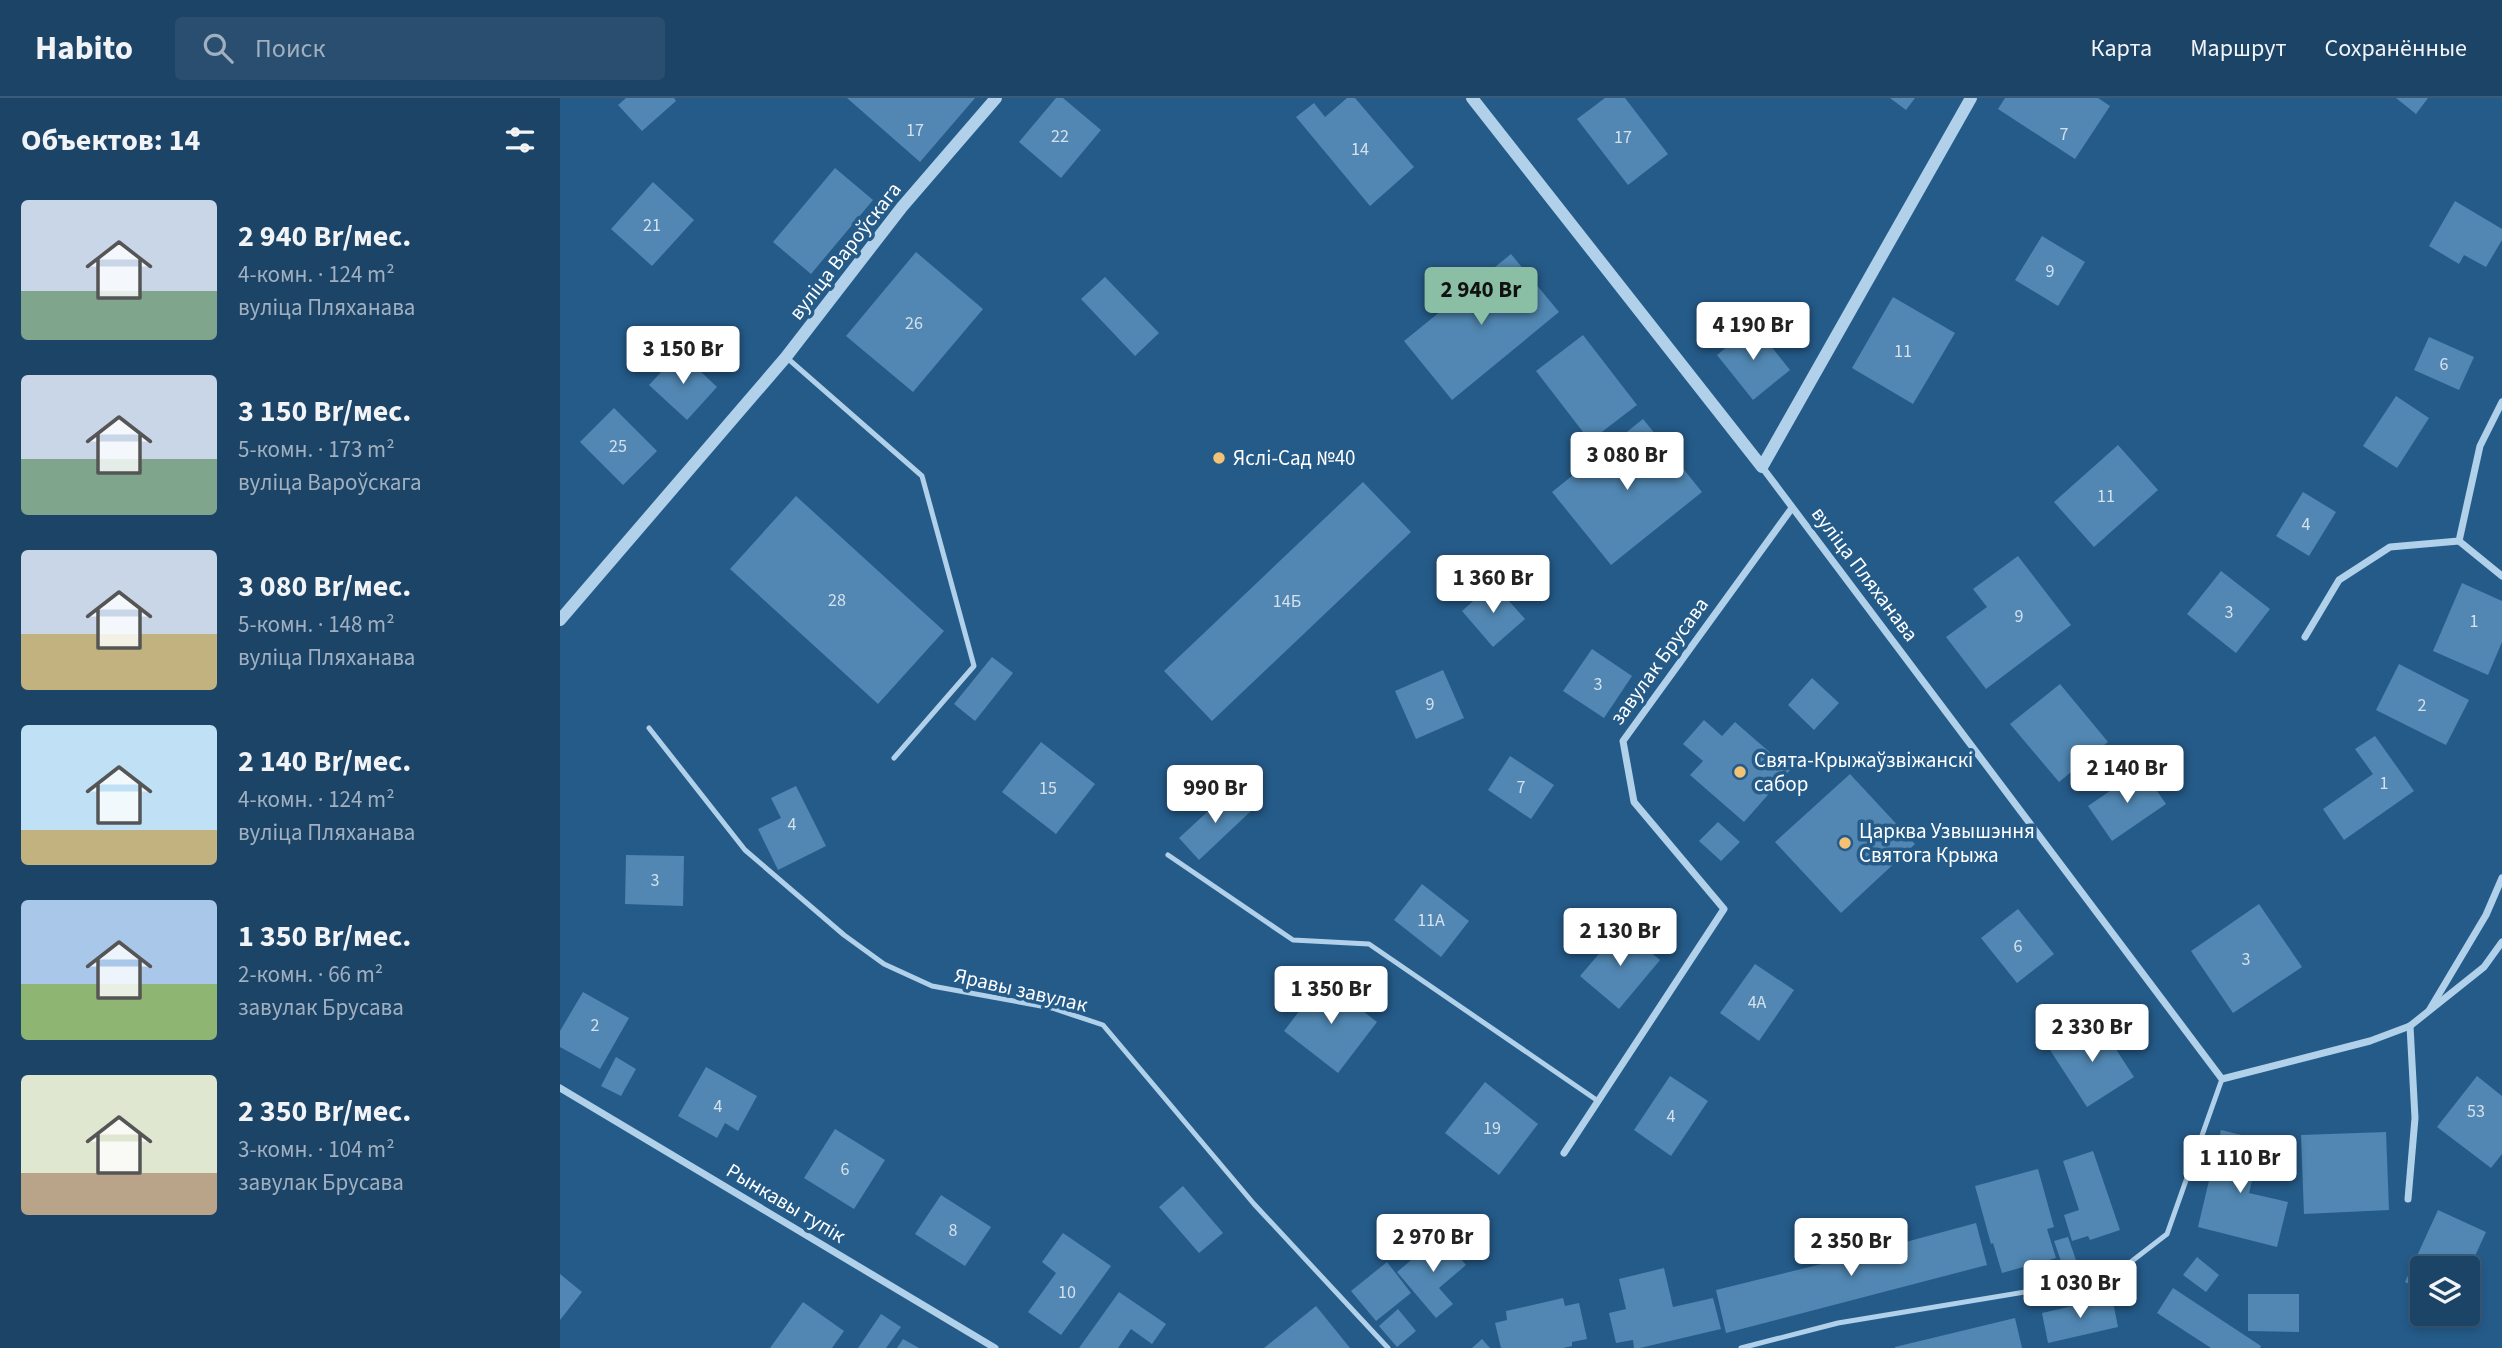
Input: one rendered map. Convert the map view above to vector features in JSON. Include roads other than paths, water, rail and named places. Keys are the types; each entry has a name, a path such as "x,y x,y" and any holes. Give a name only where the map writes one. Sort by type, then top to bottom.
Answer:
{"street":[{"name":"вуліца Вароўскага","path":"560,620 786,357 902,207 996,98"},
{"name":"вуліца Пляханава","path":"1472,98 1762,467 2222,1079"},
{"path":"1762,467 1970,98"},
{"path":"2459,541 2480,446 2502,402"},
{"name":"завулак Брусава","path":"1564,1153 1724,909 1634,802 1623,741 1792,508"},
{"path":"2305,637 2339,580 2390,547 2459,541 2502,576"},
{"path":"2426,1015 2486,915 2502,878"},
{"path":"2222,1079 2370,1041 2410,1026 2484,967 2502,942"},
{"path":"2409,1199 2416,1118 2410,1026"},
{"name":"Рынкавы тупік","path":"560,1088 995,1348"}],"lane":[{"path":"786,357 922,476 974,666 894,758"},
{"name":"Яравы завулак","path":"649,728 745,850 844,935 884,964 932,986 1052,1008 1103,1025 1254,1203 1388,1348"},
{"path":"1168,855 1293,940 1369,944 1598,1101"},
{"path":"1741,1348 1838,1323 2110,1278 2167,1234 2222,1079"}],"place":[{"name":"Яслі-Сад №40","path":"1219,458"},
{"name":"Свята-Крыжаўзвіжанскі сабор","path":"1740,772"},
{"name":"Царква Узвышэння Святога Крыжа","path":"1845,843"}]}
